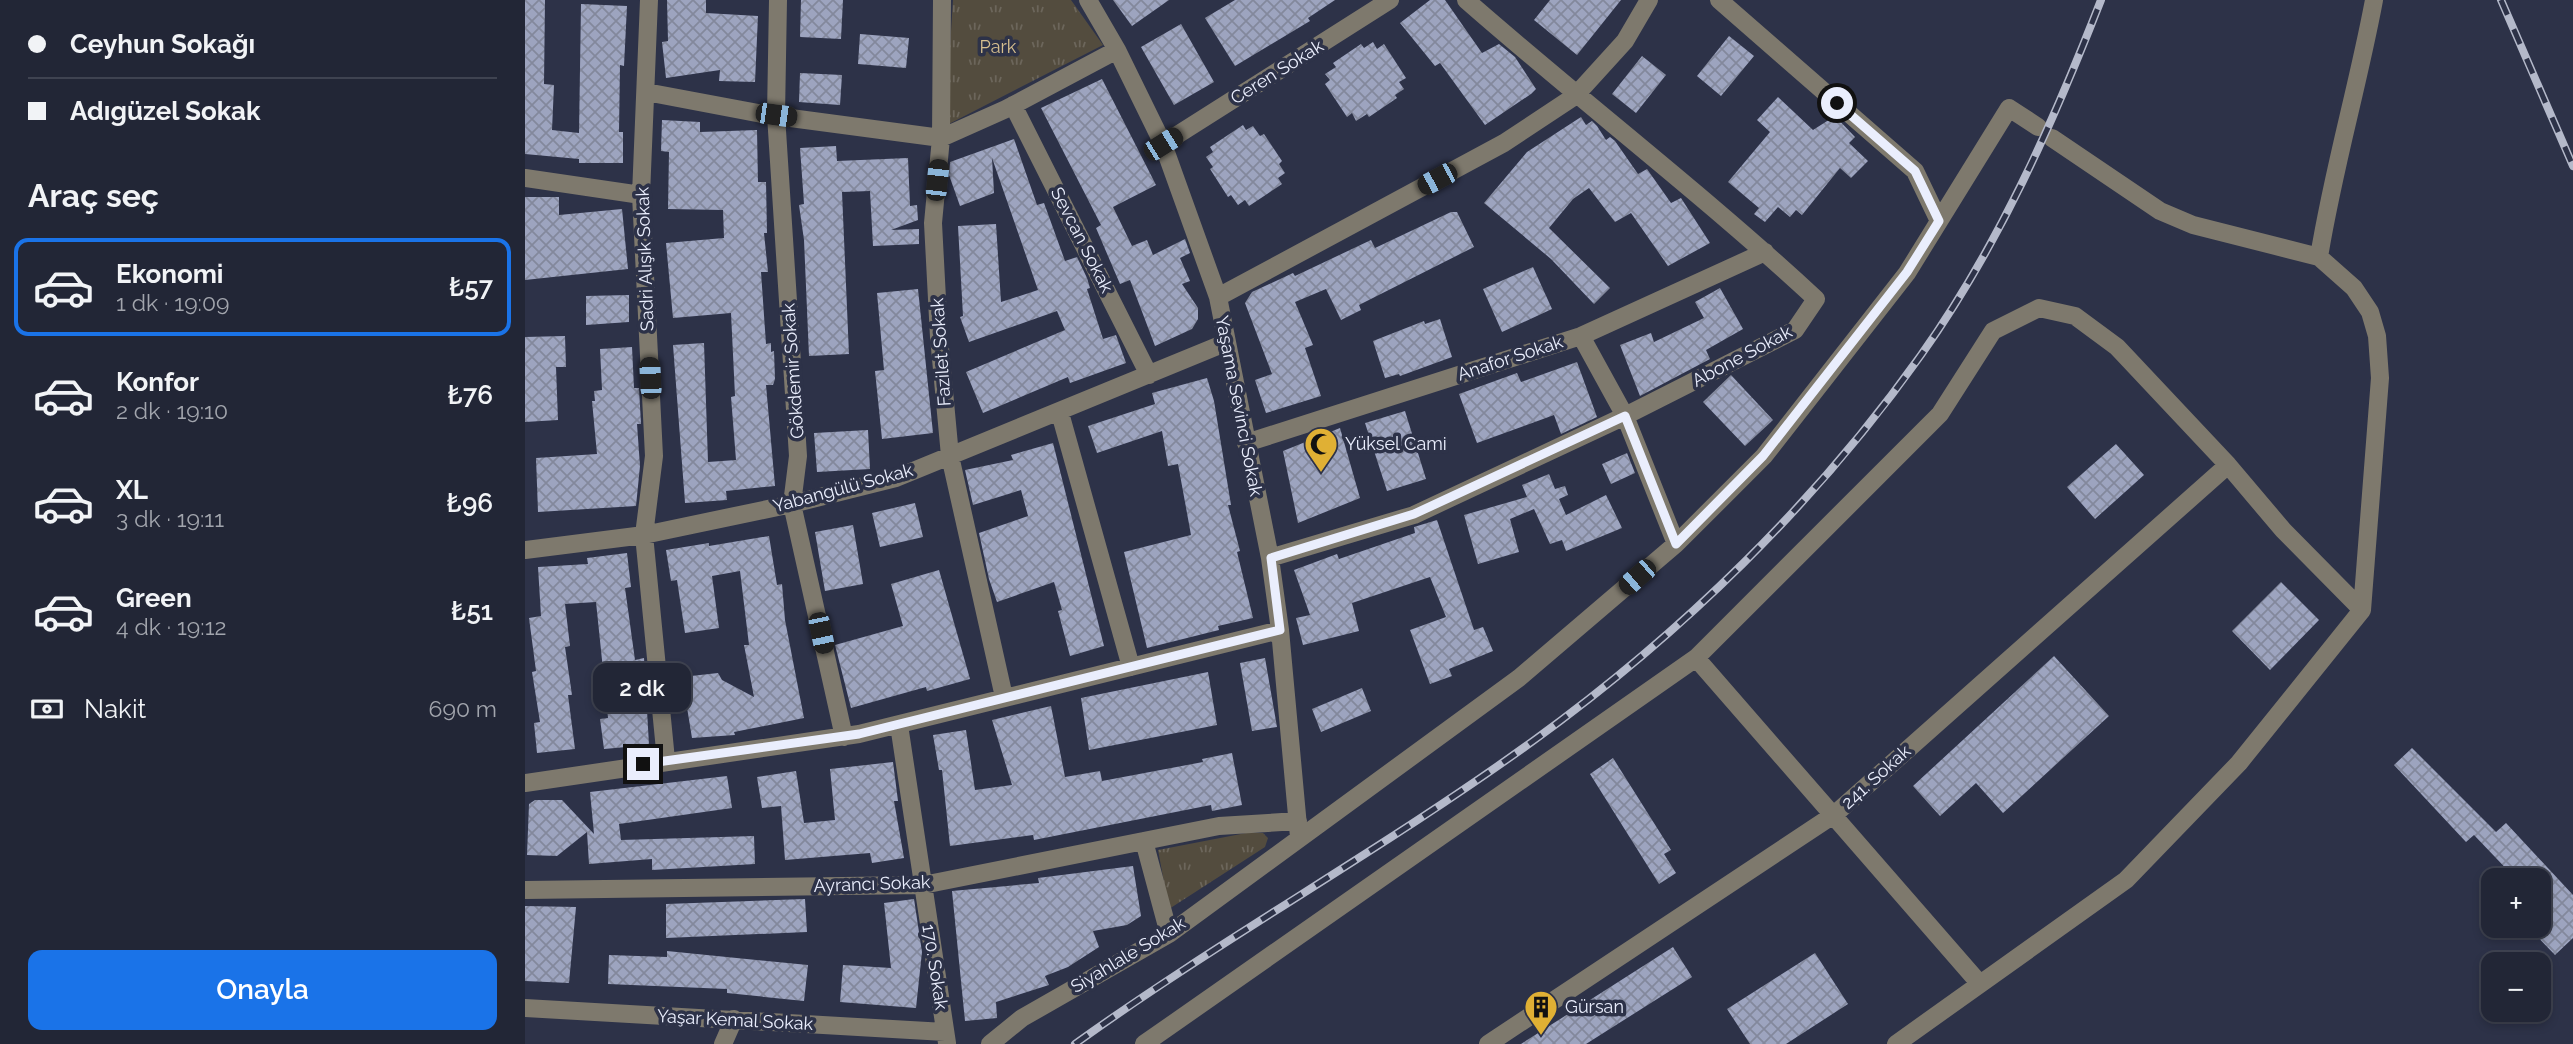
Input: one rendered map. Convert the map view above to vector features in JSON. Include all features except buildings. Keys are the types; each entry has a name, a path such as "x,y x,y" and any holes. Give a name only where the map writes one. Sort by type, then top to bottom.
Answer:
{"street":[{"name":"Sadri Alışık Sokak","path":"649,0 641,195 653,456 644,535 666,761"},
{"name":"Gökdemir Sokak","path":"778,0 776,115 798,456 792,504 844,737"},
{"name":"Fazilet Sokak","path":"942,0 941,138 933,223 950,456 1004,697"},
{"name":"Yaşama Sevinci Sokak","path":"1088,0 1117,50 1163,144 1217,297 1271,558 1298,829"},
{"name":"Ceren Sokak","path":"1163,144 1390,0"},
{"name":"Abone Sokak","path":"1271,558 1414,514 1625,416 1795,330 1816,299 1765,252 1574,96 1466,0"},
{"path":"1217,297 1503,143 1574,96 1625,41 1649,0"},
{"path":"1719,0 1915,171 1939,221"},
{"path":"1896,1044 2126,880 2239,763 2362,610 2380,378 2377,336 2370,312 2354,288 2319,257 2337,163 2359,81 2374,0"},
{"path":"646,92 776,115 941,138 1013,105 1117,50"},
{"name":"Sevcan Sokak","path":"1013,105 1149,375"},
{"name":"Siyahlale Sokak","path":"989,1044 1022,1018 1169,934 1298,829 1519,678 1676,544 1763,456 1907,272 2009,108 2144,203 2176,219 2319,257"},
{"path":"525,178 641,195"},
{"name":"Anafor Sokak","path":"1246,443 1581,335 1765,252"},
{"path":"1144,1044 1696,658 1940,414 1993,331 2039,308 2075,316 2117,348 2228,465 2283,530 2362,610"},
{"path":"1581,335 1625,416 1676,544"},
{"name":"Yabangülü Sokak","path":"525,550 644,535 792,504 896,478 1060,413 1225,343"},
{"path":"1060,413 1131,667"},
{"name":"241. Sokak","path":"1488,1044 1835,814 2228,465"},
{"path":"525,783 844,737 1280,630"},
{"path":"1696,658 1835,814 1980,984"},
{"name":"170. Sokak","path":"899,724 946,1038"},
{"name":"Ayrancı Sokak","path":"525,890 923,886 1219,826 1298,829"},
{"path":"1144,841 1169,934"},
{"name":"Yaşar Kemal Sokak","path":"525,1008 734,1019 946,1038"},
{"path":"723,1044 734,1019"}],"green space":[{"name":"Park","path":"953,0 1071,0 1103,45 945,126"},
{"path":"1246,833 1263,833 1268,838 1265,847 1169,909 1158,850"}],"railway":[{"path":"1075,1044 1533,741 1641,656 1743,563 1837,463 1880,410 1949,314 2022,183 2101,0"},
{"path":"2501,0 2573,166"}],"place":[{"name":"Yüksel Cami","path":"1321,474"},
{"name":"Gürsan","path":"1541,1037"}],"route":[{"path":"643,764 859,734 1280,630 1271,558 1414,514 1625,416 1676,544 1763,456 1907,272 1939,221 1915,171 1837,103"}]}
